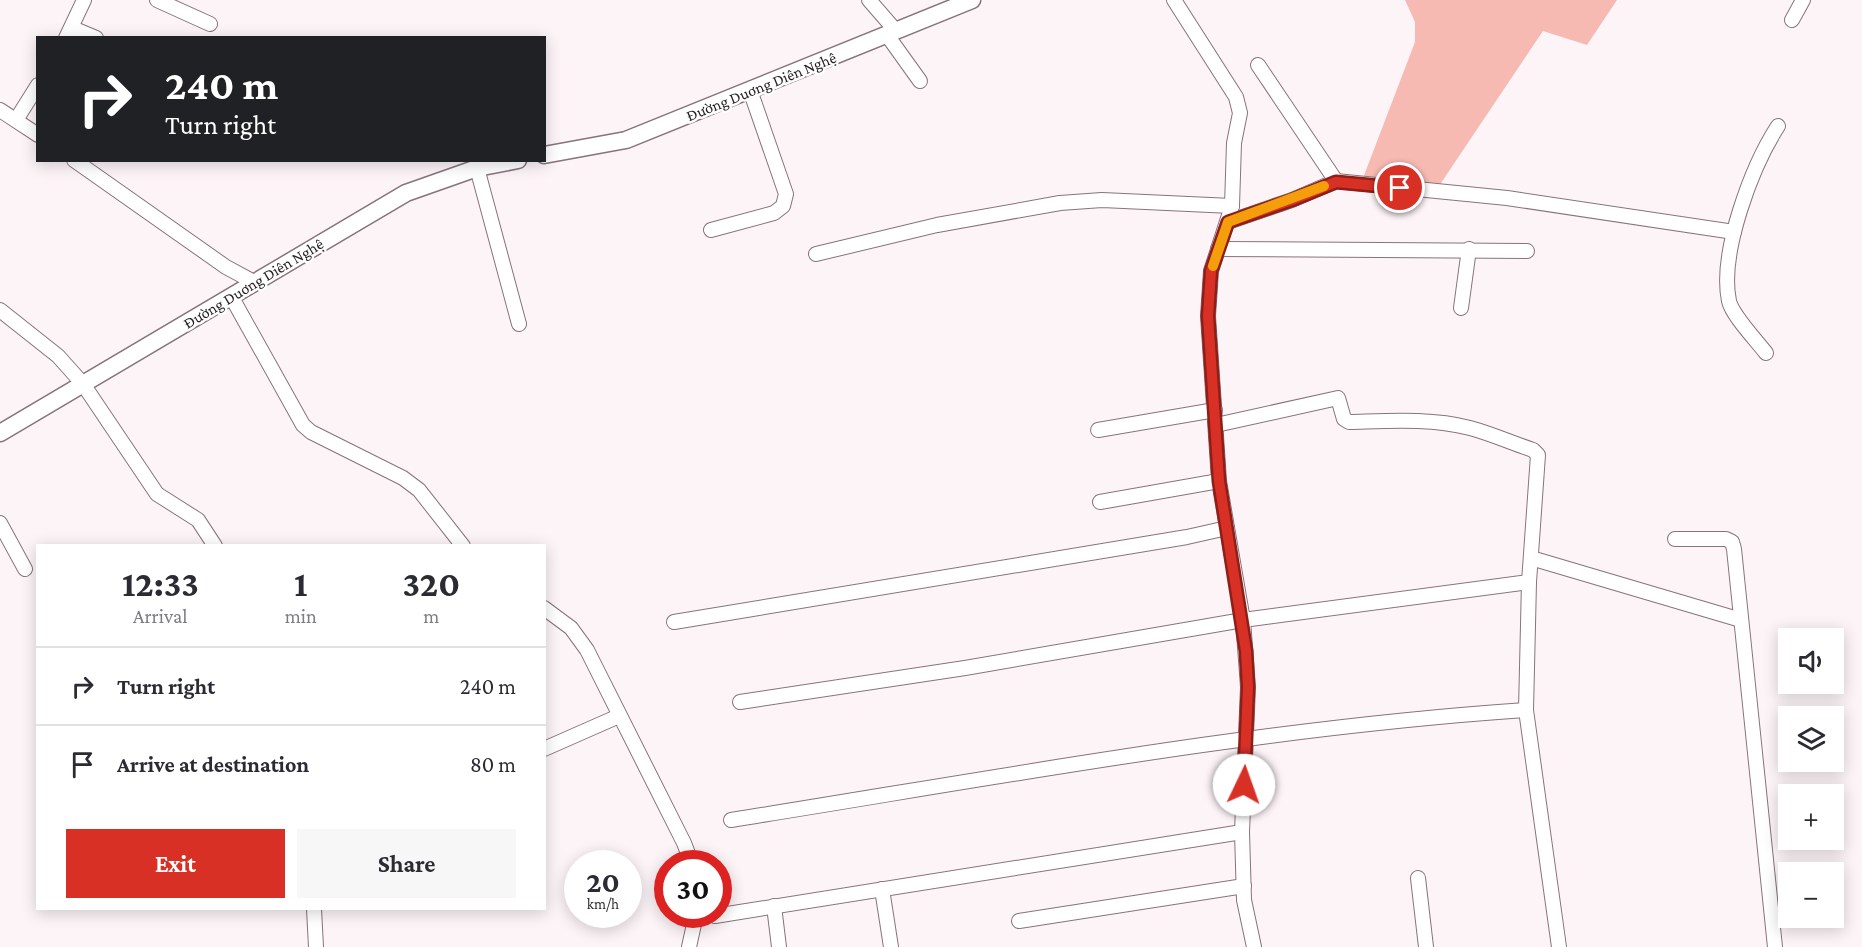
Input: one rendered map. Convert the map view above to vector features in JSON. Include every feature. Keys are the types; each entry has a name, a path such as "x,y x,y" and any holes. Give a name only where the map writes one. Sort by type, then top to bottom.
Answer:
{"street":[{"path":"84,0 69,33 85,36"},
{"path":"157,0 210,24"},
{"path":"869,0 892,33 920,81"},
{"name":"Đường Duơng Diên Nghệ","path":"546,155 626,140 972,0"},
{"path":"1174,0 1239,105 1234,143 1232,206 1211,271 1208,298 1219,481 1243,620 1248,687 1242,832 1244,886 1254,947"},
{"path":"1792,20 1803,0"},
{"path":"1258,65 1336,182"},
{"path":"16,120 36,88"},
{"path":"711,230 774,213 783,206 786,194 750,90"},
{"path":"0,110 36,134"},
{"path":"1766,353 1729,302 1728,271 1734,232 1758,162 1778,126"},
{"path":"77,162 226,267 254,282"},
{"name":"Đường Duơng Diên Nghệ","path":"0,433 406,193 477,168 508,162"},
{"path":"477,168 519,324"},
{"path":"1228,222 1336,182 1507,198 1734,232"},
{"path":"816,254 937,225 1060,203 1102,200 1232,206"},
{"path":"1218,249 1527,251"},
{"path":"1461,308 1469,249"},
{"path":"231,296 303,424 317,435 403,478 419,490 461,544"},
{"path":"0,310 58,356 83,384 157,494 198,520 214,544"},
{"path":"1216,425 1338,398 1344,419 1349,422 1404,420 1445,424 1472,429 1533,450 1538,455 1529,582 1526,710 1559,947"},
{"path":"1098,430 1215,410"},
{"path":"1100,502 1219,481"},
{"path":"0,523 25,569"},
{"path":"674,622 1186,537 1227,528"},
{"path":"1675,539 1726,539 1732,542 1775,947"},
{"path":"1531,558 1741,620"},
{"path":"740,702 965,668 1243,620 1529,582"},
{"path":"546,609 571,628 587,650 687,850"},
{"path":"731,820 1247,738 1417,717 1526,710"},
{"path":"546,748 619,716"},
{"path":"732,913 1242,832"},
{"path":"1418,878 1426,947"},
{"path":"1018,921 1244,886"},
{"path":"882,890 891,947"},
{"path":"774,906 779,947"},
{"path":"314,910 316,947"},
{"path":"689,947 693,928"}],"shaded area":[{"path":"1405,0 1617,0 1587,45 1543,31 1439,186 1363,178 1415,42 1415,22"}],"slow traffic":[{"path":"1213,266 1228,222 1292,200 1324,186"}],"route":[{"path":"1244,785 1248,687 1243,620 1219,481 1208,316 1211,271 1228,222 1336,182 1400,188"}]}
